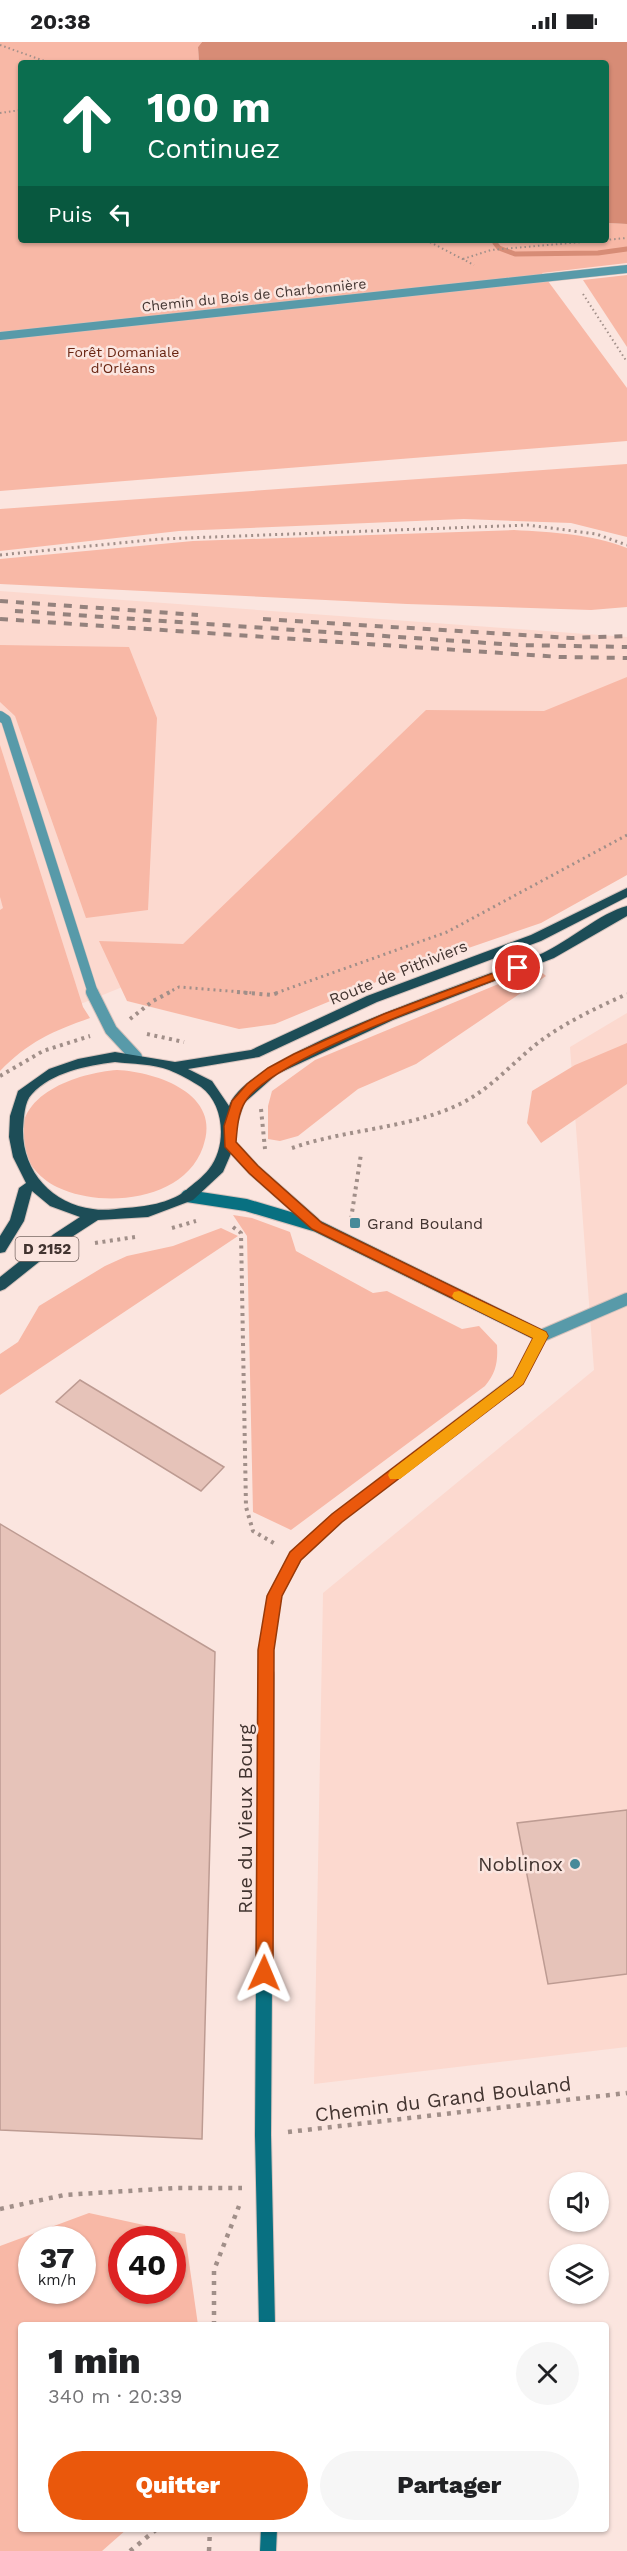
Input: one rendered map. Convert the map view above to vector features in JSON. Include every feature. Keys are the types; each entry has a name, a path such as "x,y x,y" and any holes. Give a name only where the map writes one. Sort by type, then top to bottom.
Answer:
{"main road":[{"name":"Route de Pithiviers","path":"175,1066 254,1054 372,999 536,938 627,892"},
{"path":"230,1126 225,1108 214,1091 197,1077 175,1066 136,1057 114,1057 73,1064 37,1082 23,1094 8,1117 2,1143 6,1160 26,1188 60,1207 94,1215 143,1212 166,1206 187,1196 215,1172 224,1158 229,1143 230,1126 238,1101 251,1087 272,1071 388,1017 549,955 627,910"},
{"name":"D 2152","path":"0,1248 17,1221 26,1188"},
{"name":"D 2152","path":"0,1285 59,1238 94,1215"}],"street":[{"name":"Chemin du Bois de Charbonnière","path":"0,336 627,269"},
{"path":"0,716 6,720 91,990 111,1030 136,1057"},
{"path":"229,1143 254,1170 317,1226"},
{"path":"187,1196 246,1205 317,1226 541,1336 627,1299"},
{"name":"Rue du Vieux Bourg","path":"267,2322 262,2135 266,1650 274,1596 296,1556 337,1518 518,1380 541,1336"},
{"path":"268,2551 269,2532"}],"path":[{"path":"0,45 42,60"},
{"path":"0,113 18,110"},
{"path":"609,240 627,238"},
{"path":"432,243 493,275 511,280"},
{"path":"463,258 487,249 572,243"},
{"path":"571,276 627,362"},
{"path":"0,555 160,539 528,525 596,534 627,544"},
{"path":"111,1030 153,1001 179,987 272,995 447,932 627,835"},
{"path":"292,1148 316,1138 452,1107 497,1081 530,1050 578,1016 627,994"},
{"path":"351,1220 361,1154"},
{"path":"228,1224 241,1233 246,1507 253,1531 296,1556"},
{"name":"Chemin du Grand Bouland","path":"262,2135 627,2092"},
{"path":"0,2209 64,2195 175,2188 246,2188 214,2270 214,2322"},
{"path":"130,2551 153,2532"},
{"path":"208,2551 210,2532"}],"shaded area":[{"path":"202,42 627,42 627,224 609,223 609,60 199,60 198,47"},
{"path":"0,591 627,637 627,863 137,981 12,1032 0,1041"},
{"path":"627,1013 627,2047 314,2084 323,1593 594,1370 570,1047"}],"green space":[{"name":"Forêt Domaniale d'Orléans","path":"0,42 202,42 198,47 199,60 18,60 18,243 609,243 609,223 627,224 627,263 542,273 627,388 627,441 0,491"},
{"path":"627,275 627,347 583,280"},
{"path":"627,464 627,537 571,523 464,519 179,531 0,551 0,509"},
{"path":"514,530 585,537 627,548 627,607 591,610 407,604 0,584 0,559 193,541"},
{"path":"0,645 129,647 157,718 148,910 86,918 15,716 0,702"},
{"path":"627,677 627,875 541,923 410,968 275,1024 239,1029 127,1001 99,941 183,944 426,710 544,711"},
{"path":"0,745 83,1007 90,1018 42,1038 21,1052 0,1071 0,910 3,908 0,897"},
{"path":"537,968 546,976 416,1064 358,1089 298,1136 280,1141 268,1139 268,1106 272,1091 315,1060"},
{"path":"627,1043 627,1084 541,1143 527,1123 532,1091 575,1065"},
{"path":"117,1070 150,1075 167,1081 182,1089 195,1100 204,1113 207,1129 203,1147 194,1165 180,1178 144,1195 102,1198 82,1195 57,1187 38,1173 25,1154 22,1128 28,1113 38,1100 67,1082 84,1076"},
{"path":"233,1215 252,1218 290,1232 296,1251 373,1293 387,1291 462,1329 479,1326 497,1345 496,1367 485,1386 291,1530 253,1512 247,1236"},
{"path":"221,1228 238,1236 0,1395 0,1354 18,1342 39,1306 105,1266 127,1256 173,1246"},
{"path":"89,2213 148,2226 108,2226 108,2304 186,2304 186,2241 198,2322 18,2322 18,2532 124,2532 102,2551 0,2551 0,2246 18,2239 18,2304 96,2304 96,2226 54,2226"}],"building":[{"path":"80,1380 224,1467 201,1491 56,1402"},
{"path":"0,1524 215,1652 202,2139 0,2130"},
{"path":"627,1810 627,1974 548,1984 517,1823"}],"waterway":[{"path":"495,243 499,248 515,254 598,253 627,249"}],"railway":[{"path":"0,601 198,615"},
{"path":"15,611 517,645 627,647"},
{"path":"0,619 560,657 627,658"},
{"path":"263,619 571,638 627,636"}],"slow traffic":[{"path":"395,1475 518,1380 541,1336 459,1296"}],"place":[{"name":"Grand Bouland","path":"355,1223"},
{"name":"Noblinox","path":"575,1864"}],"route":[{"path":"264,1973 266,1650 274,1596 296,1556 337,1518 518,1380 541,1336 317,1226 241,1157 229,1143 230,1126 238,1101 251,1087 272,1071 388,1017 518,968"}]}
